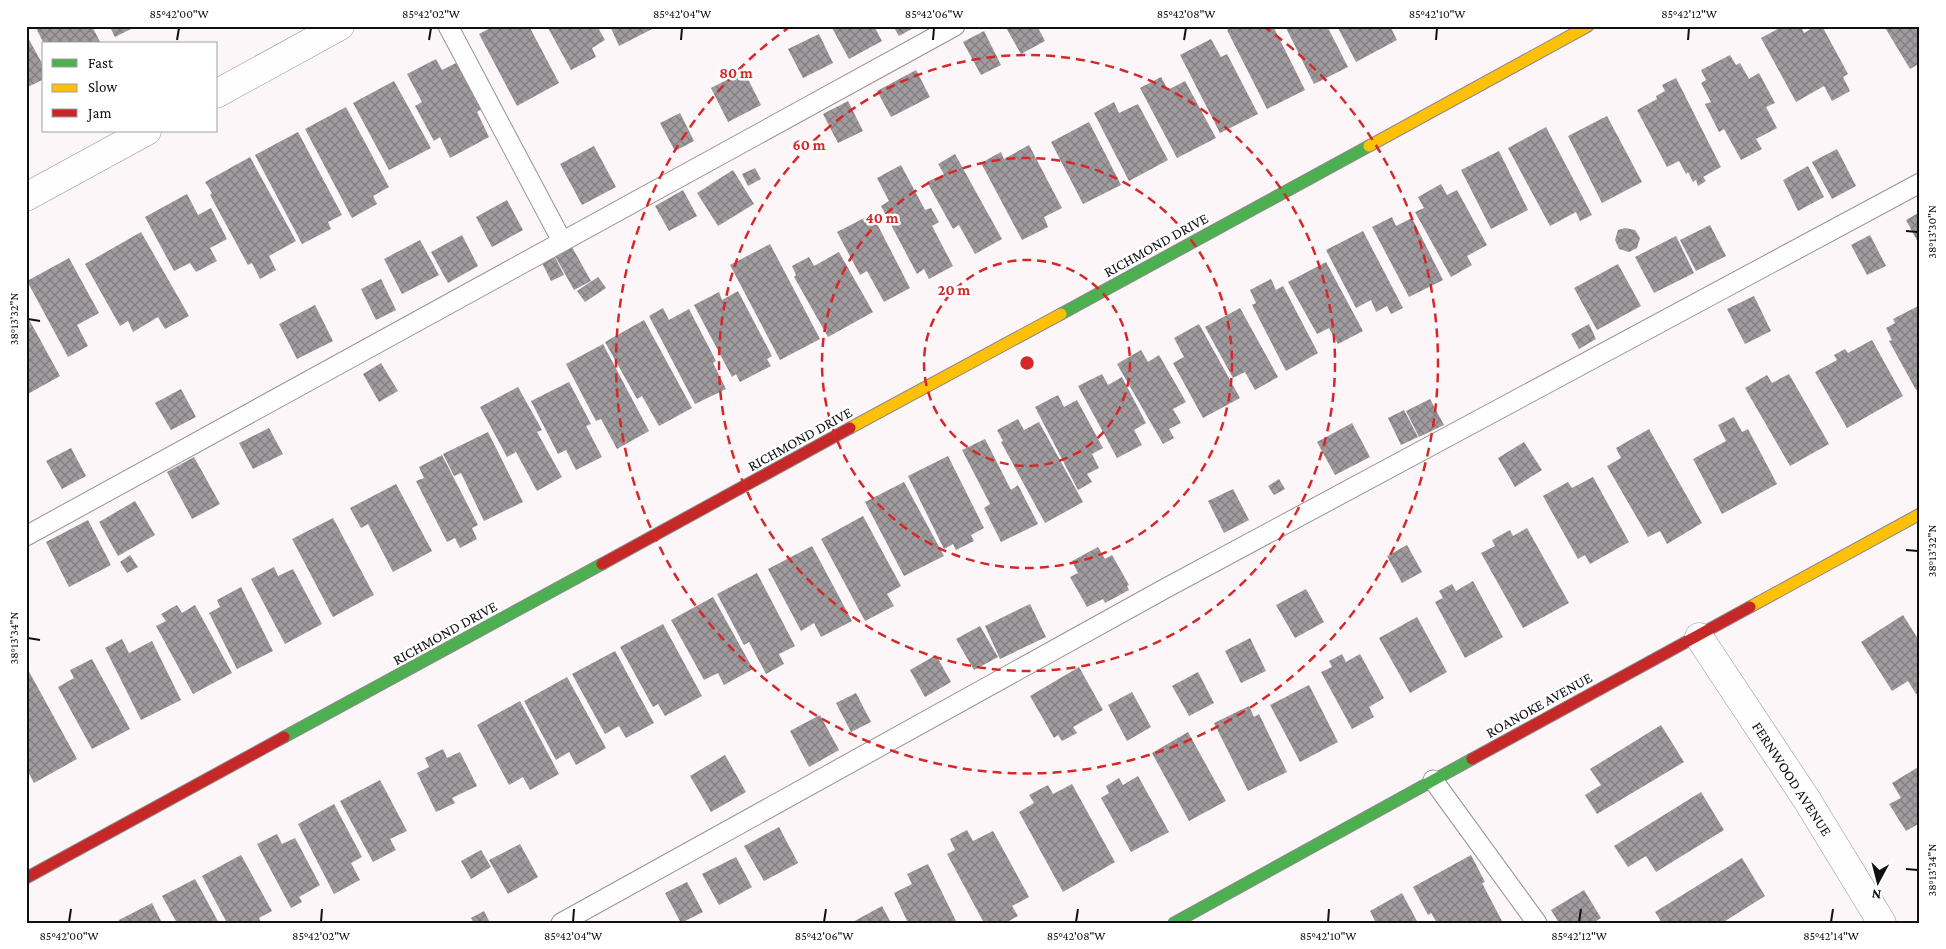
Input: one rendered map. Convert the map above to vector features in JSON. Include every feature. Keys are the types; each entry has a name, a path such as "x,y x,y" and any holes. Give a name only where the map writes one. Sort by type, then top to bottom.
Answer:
{"street":[{"path":"218,93 340,26"},
{"name":"RICHMOND DRIVE","path":"26,878 1588,26"},
{"path":"26,197 145,132"},
{"name":"ROANOKE AVENUE","path":"1174,923 1613,681 1699,637 1920,514"},
{"name":"FERNWOOD AVENUE","path":"1699,637 1807,800 1882,923"}],"lane":[{"path":"448,26 562,241"},
{"path":"26,536 955,26"},
{"path":"561,923 1166,588 1920,183"},
{"path":"1432,780 1537,923"}],"building":[{"path":"35,26 92,26 100,42 43,42"},
{"path":"103,26 137,26 115,37 110,27 104,29"},
{"path":"494,26 529,26 559,83 517,106 479,34"},
{"path":"547,26 597,26 605,40 592,48 596,57 571,70"},
{"path":"610,26 658,26 619,46"},
{"path":"831,26 874,26 882,41 849,59"},
{"path":"893,26 917,26 899,36"},
{"path":"1005,26 1037,26 1045,41 1021,54"},
{"path":"1234,26 1273,26 1305,90 1267,109 1227,30"},
{"path":"1285,26 1327,26 1348,67 1314,84"},
{"path":"1337,26 1390,26 1397,40 1356,62"},
{"path":"1783,26 1801,26 1804,33 1816,26 1822,26 1848,74 1843,77 1850,91 1832,101 1824,86 1796,102 1761,38"},
{"path":"1884,26 1920,26 1920,63 1910,69"},
{"path":"984,31 1001,65 981,75 963,42"},
{"path":"26,34 42,63 42,80 26,88"},
{"path":"819,34 833,63 803,78 788,49"},
{"path":"1211,39 1221,57 1227,54 1258,114 1220,133 1180,55"},
{"path":"1730,55 1736,65 1740,63 1749,79 1759,73 1775,103 1766,107 1777,128 1756,139 1762,149 1741,160 1724,129 1719,132 1705,104 1711,102 1701,83 1706,80 1701,70"},
{"path":"436,59 442,70 458,62 483,108 477,112 489,137 450,158 440,137 434,141 415,106 422,102 407,74"},
{"path":"916,70 930,97 891,117 877,91"},
{"path":"744,71 761,105 728,122 711,88"},
{"path":"1161,77 1168,90 1185,81 1216,138 1177,158 1140,88"},
{"path":"1676,78 1721,167 1703,177 1706,181 1698,186 1696,180 1693,182 1688,172 1686,174 1679,161 1667,167 1637,110 1657,99 1656,96 1665,91 1662,85"},
{"path":"394,81 431,148 389,170 353,103"},
{"path":"848,101 863,131 838,143 823,114"},
{"path":"1114,102 1119,113 1138,104 1168,160 1129,181 1094,113"},
{"path":"346,107 389,187 373,196 377,204 352,218 305,129"},
{"path":"680,113 694,141 675,151 660,123"},
{"path":"1607,116 1642,182 1602,203 1568,136"},
{"path":"1089,122 1121,185 1083,204 1051,142"},
{"path":"1546,127 1592,215 1580,221 1576,212 1550,226 1508,148"},
{"path":"298,132 342,215 328,222 331,229 302,244 255,155"},
{"path":"1029,145 1062,208 1044,217 1048,227 1022,240 981,163 1001,152 1004,159"},
{"path":"594,146 616,187 582,205 560,164"},
{"path":"1837,149 1856,186 1832,199 1812,162"},
{"path":"1499,151 1528,210 1491,229 1461,170"},
{"path":"955,154 1002,239 975,254 959,225 953,229 927,182 944,174 938,164"},
{"path":"250,157 296,241 269,256 276,270 260,279 252,263 248,265 210,195 212,193 205,182"},
{"path":"901,165 925,210 931,208 939,222 932,226 953,266 929,279 924,269 917,274 881,206 889,201 877,178"},
{"path":"1808,166 1824,197 1798,211 1783,180"},
{"path":"755,168 761,179 748,186 742,174"},
{"path":"733,170 754,204 718,226 697,193"},
{"path":"1441,184 1447,195 1457,190 1487,245 1467,256 1472,265 1451,277 1415,212 1424,208 1418,197"},
{"path":"683,190 697,216 669,231 655,206"},
{"path":"187,194 198,215 211,208 227,239 210,248 217,261 196,272 190,263 174,271 145,217"},
{"path":"507,200 523,230 492,247 476,217"},
{"path":"1920,212 1920,246 1906,220"},
{"path":"872,214 910,288 884,302 867,271 860,275 837,232"},
{"path":"1392,217 1396,226 1412,218 1443,280 1409,297 1372,227"},
{"path":"1710,225 1726,256 1696,271 1680,240"},
{"path":"1625,228 1635,230 1640,238 1637,248 1629,252 1619,249 1615,240 1618,230"},
{"path":"1363,231 1403,308 1391,314 1387,306 1376,312 1371,300 1356,308 1326,250"},
{"path":"141,232 189,316 165,329 158,317 133,332 128,321 120,326 85,264"},
{"path":"462,235 478,266 448,283 431,252"},
{"path":"1870,235 1886,266 1867,275 1851,245"},
{"path":"1676,236 1694,273 1654,293 1635,257"},
{"path":"420,240 439,275 402,294 384,259"},
{"path":"770,244 820,339 780,360 730,265"},
{"path":"572,247 591,281 574,290 555,256"},
{"path":"839,252 873,312 828,337 794,277 796,275 792,266 809,257 814,266"},
{"path":"555,257 564,275 551,281 542,263"},
{"path":"69,258 99,313 77,325 88,346 68,357 27,281"},
{"path":"1326,262 1363,331 1338,344 1329,328 1317,334 1288,282"},
{"path":"1618,264 1641,306 1597,330 1574,288"},
{"path":"598,277 606,288 585,302 577,291"},
{"path":"381,279 396,310 376,320 361,289"},
{"path":"1271,279 1276,290 1283,286 1318,353 1286,371 1252,305 1256,303 1250,290"},
{"path":"738,291 772,356 767,359 771,366 740,382 736,374 732,377 694,305 719,292 722,300"},
{"path":"1754,296 1771,331 1745,344 1727,309"},
{"path":"315,305 333,341 297,359 279,324"},
{"path":"1920,305 1920,389 1916,390 1889,341 1892,340 1886,328 1895,323 1893,319"},
{"path":"663,308 669,320 689,309 716,361 713,363 726,389 695,404 649,316"},
{"path":"1240,308 1278,377 1255,390 1245,372 1233,378 1205,327"},
{"path":"26,314 60,376 26,395"},
{"path":"644,320 692,408 659,426 642,396 637,399 605,342"},
{"path":"1199,324 1240,398 1203,418 1173,363 1184,357 1174,338"},
{"path":"1589,324 1596,339 1579,349 1571,334"},
{"path":"1872,340 1903,396 1847,428 1815,372 1837,360 1834,355 1845,349 1848,353"},
{"path":"603,344 649,431 617,449 601,419 596,421 566,364"},
{"path":"1141,350 1148,362 1159,355 1186,402 1173,409 1181,423 1169,429 1174,438 1163,444 1117,364"},
{"path":"381,363 398,391 379,402 363,374"},
{"path":"1102,374 1108,385 1122,377 1146,423 1134,430 1142,445 1117,458 1078,386"},
{"path":"1789,374 1829,444 1790,466 1745,388 1767,375 1772,383"},
{"path":"569,382 591,424 586,426 602,457 576,470 566,450 558,454 531,401"},
{"path":"518,387 542,430 537,432 562,477 537,491 516,452 507,457 480,407"},
{"path":"181,389 196,417 171,430 155,403"},
{"path":"1058,395 1064,407 1077,400 1103,448 1092,454 1099,468 1087,474 1092,482 1078,490 1035,407"},
{"path":"1430,399 1444,425 1419,437 1406,411"},
{"path":"1404,410 1418,437 1401,445 1388,418"},
{"path":"1734,417 1742,432 1748,429 1777,484 1722,514 1693,459 1726,441 1718,425"},
{"path":"1018,419 1024,430 1039,422 1083,502 1045,523 1001,442 1003,441 997,430"},
{"path":"1352,423 1370,457 1335,475 1317,442"},
{"path":"269,428 283,454 253,469 239,443"},
{"path":"1649,429 1702,523 1667,544 1660,531 1648,537 1607,466 1621,458 1616,448"},
{"path":"488,432 523,502 484,521 461,473 454,476 443,454"},
{"path":"985,439 1011,490 1018,485 1038,524 1001,542 984,508 990,504 962,450"},
{"path":"1524,442 1542,470 1515,487 1498,458"},
{"path":"71,448 86,476 62,489 46,461"},
{"path":"442,455 478,525 472,528 477,539 460,548 455,538 447,542 416,481 424,478 419,467"},
{"path":"948,456 984,528 971,535 974,541 956,550 953,544 944,549 908,476"},
{"path":"194,457 220,504 192,519 167,472"},
{"path":"1593,477 1629,542 1590,564 1585,555 1578,559 1543,496 1568,482 1572,488"},
{"path":"1279,479 1285,489 1274,495 1268,486"},
{"path":"904,482 944,556 904,576 865,502"},
{"path":"396,484 432,551 393,572 368,524 361,528 350,508"},
{"path":"1233,489 1249,520 1224,533 1208,501"},
{"path":"135,501 155,535 118,556 99,522"},
{"path":"863,516 901,586 887,594 894,606 865,621 821,539"},
{"path":"333,518 374,595 333,617 292,539"},
{"path":"88,520 111,565 69,587 46,542"},
{"path":"1527,528 1569,603 1523,628 1481,553 1495,546 1492,540 1510,530 1513,536"},
{"path":"1407,545 1422,572 1402,583 1387,556"},
{"path":"812,546 852,621 821,637 814,623 801,631 768,569"},
{"path":"1098,547 1105,559 1112,555 1129,585 1127,586 1129,590 1105,603 1103,599 1087,607 1070,577 1078,573 1072,561"},
{"path":"130,555 138,567 127,573 120,562"},
{"path":"274,567 278,576 293,569 322,624 285,644 251,579"},
{"path":"757,573 795,646 779,654 784,664 766,674 749,642 744,645 717,594"},
{"path":"1473,581 1503,637 1465,658 1435,602 1443,598 1439,591 1452,584 1456,591"},
{"path":"241,587 273,651 237,669 209,613 220,607 217,600"},
{"path":"1306,589 1324,622 1295,638 1276,605"},
{"path":"713,597 753,669 724,685 718,673 704,680 671,620"},
{"path":"1030,604 1046,637 1000,659 985,626"},
{"path":"177,605 182,613 195,605 232,673 193,694 156,626 166,621 161,614"},
{"path":"1903,615 1920,642 1920,692 1916,694 1908,681 1892,691 1861,642"},
{"path":"1417,617 1447,672 1410,693 1379,638"},
{"path":"663,624 702,696 665,716 658,704 653,707 620,647"},
{"path":"980,626 998,657 974,670 956,639"},
{"path":"1250,638 1266,671 1241,683 1225,651"},
{"path":"122,639 129,653 152,641 181,700 141,720 105,648"},
{"path":"615,651 654,723 626,738 619,726 605,734 572,674"},
{"path":"1342,654 1346,662 1360,654 1384,698 1369,707 1374,717 1352,729 1321,672 1332,667 1329,661"},
{"path":"936,655 951,682 925,697 910,670"},
{"path":"92,659 130,729 92,749 58,687 74,678 70,670"},
{"path":"26,666 77,759 34,783 26,768"},
{"path":"1079,667 1103,710 1073,727 1077,733 1062,741 1058,735 1054,738 1030,696"},
{"path":"1198,672 1214,703 1189,716 1172,686"},
{"path":"567,677 606,748 576,765 569,752 556,760 524,701"},
{"path":"1309,685 1338,742 1300,762 1270,705"},
{"path":"1132,692 1151,727 1127,741 1108,705"},
{"path":"856,693 871,722 851,732 836,703"},
{"path":"520,701 559,774 530,790 523,777 509,785 477,725"},
{"path":"1249,706 1254,717 1259,714 1287,772 1248,791 1214,723"},
{"path":"820,715 839,750 809,767 790,731"},
{"path":"1661,725 1684,762 1597,814 1585,795 1601,785 1590,769"},
{"path":"1188,732 1226,801 1189,821 1152,753"},
{"path":"443,749 447,758 460,752 477,786 452,798 455,803 436,812 417,773 429,767 425,758"},
{"path":"725,755 746,792 711,812 690,776"},
{"path":"1920,766 1920,823 1906,831 1889,804 1901,798 1892,783"},
{"path":"1138,776 1169,832 1131,852 1101,798 1109,793 1106,786 1119,778 1123,785"},
{"path":"380,780 407,831 390,839 396,850 373,862 340,801"},
{"path":"1072,784 1115,862 1063,892 1019,812 1034,803 1029,795 1048,785 1053,794"},
{"path":"1701,792 1724,830 1656,872 1646,856 1628,867 1614,846"},
{"path":"334,804 362,857 351,863 360,880 334,894 298,824"},
{"path":"779,827 798,863 764,881 744,846"},
{"path":"967,830 973,841 993,831 1029,897 1012,906 1018,916 1005,923 984,923 947,854 955,850 950,839"},
{"path":"277,834 282,844 295,838 320,885 299,897 302,902 291,908 257,844"},
{"path":"520,844 538,877 508,894 489,860"},
{"path":"481,850 491,867 471,879 461,861"},
{"path":"241,855 272,911 259,918 261,923 227,923 202,876"},
{"path":"1471,855 1485,882 1482,883 1503,923 1437,923 1431,913 1428,915 1413,887"},
{"path":"736,857 752,887 719,905 702,874"},
{"path":"1742,858 1765,896 1722,923 1662,923 1655,912"},
{"path":"928,864 957,923 908,923 894,893 912,884 907,874"},
{"path":"195,879 219,923 177,923 162,896"},
{"path":"687,882 703,912 681,923 665,893"},
{"path":"1584,890 1601,918 1593,923 1559,923 1551,910"},
{"path":"1402,893 1418,923 1372,923 1375,921 1370,911"},
{"path":"152,903 162,923 120,923 119,920"},
{"path":"882,906 891,923 851,923"},
{"path":"484,911 490,923 474,923 471,918"}],"traffic: fast":[{"path":"1061,314 1369,146"},
{"path":"284,737 602,564"},
{"path":"1174,923 1472,759"}],"traffic: slow":[{"path":"1369,146 1588,26"},
{"path":"850,428 1061,314"},
{"path":"1750,607 1920,514"}],"traffic: jam":[{"path":"602,564 850,428"},
{"path":"1472,759 1750,607"},
{"path":"26,878 284,737"}]}
